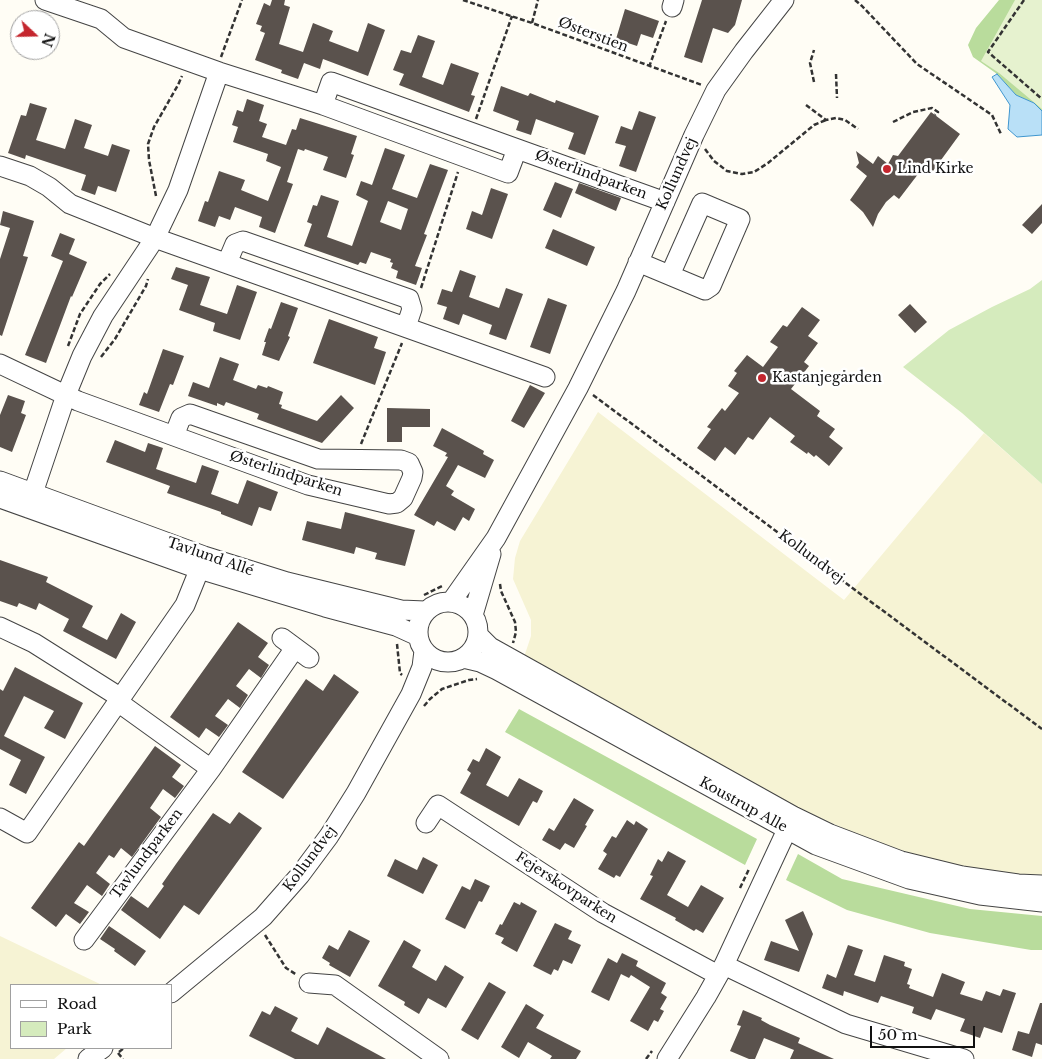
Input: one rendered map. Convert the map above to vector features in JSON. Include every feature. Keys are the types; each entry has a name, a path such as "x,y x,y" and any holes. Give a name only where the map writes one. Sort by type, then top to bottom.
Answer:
{"street":[{"name":"Østerlindparken","path":"46,0 101,19 124,38 219,72 323,105 508,173 517,149"},
{"name":"Kollundvej","path":"473,615 496,538 578,388 621,302 638,262 653,246 694,135 716,90 744,50 784,0"},
{"path":"30,500 82,356 103,316 155,238 178,190 219,72"},
{"name":"Østerlindparken","path":"323,105 331,82 517,149 667,208"},
{"path":"0,166 30,176 50,187 70,204 155,238 545,377"},
{"path":"638,262 705,290 711,286 740,219 702,203 670,275"},
{"path":"227,263 234,244 243,241 409,299 412,309 406,327"},
{"name":"Østerlindparken","path":"0,364 66,396 174,436 308,485 389,504 397,503 403,498 413,472 409,463 401,460 318,459 190,414 181,418 174,436"},
{"name":"Tavlund Allé","path":"0,482 30,500 202,563 325,607 396,626 421,643"},
{"name":"Tavlund Allé","path":"0,498 30,500"},
{"name":"Kollundvej","path":"447,594 496,538"},
{"path":"0,818 27,833 185,605 202,563"},
{"name":"Tavlund Allé","path":"202,563 401,610 423,604"},
{"path":"447,594 473,615 477,624 478,635 470,652 463,658 444,662 433,658 421,643 418,627 423,604 437,604 447,594"},
{"path":"0,627 34,642 119,700 211,769"},
{"name":"Koustrup Alle","path":"478,635 490,647 790,822 816,845 908,879 980,895 1042,902"},
{"name":"Kollundvej","path":"172,992 263,917 300,874 329,836 356,793 411,694 422,667 421,643"},
{"name":"Tavlundparken","path":"84,940 211,769 295,648"},
{"name":"Koustrup Alle","path":"463,658 480,662 497,670 790,822 830,834 901,861 962,876 1018,884 1042,885"},
{"name":"Kollundvej","path":"411,694 444,662"},
{"name":"Fejerskovparken","path":"426,823 438,805 603,913 721,970 846,1024 964,1059"},
{"path":"659,1055 721,970 790,822"},
{"path":"309,983 336,985 439,1059"},
{"path":"88,1059 110,1050"}],"path":[{"name":"Østerstien","path":"463,0 716,90"},
{"path":"532,23 538,0"},
{"path":"855,0 917,64 992,115 1001,134"},
{"path":"1024,0 988,52 1042,99"},
{"path":"649,67 673,4"},
{"path":"471,133 512,16"},
{"path":"814,50 810,63 814,82"},
{"path":"836,74 837,98"},
{"path":"806,104 826,120"},
{"path":"893,122 913,112 932,108 938,112 935,116"},
{"path":"703,147 714,161 727,171 742,174 754,172 768,163 814,125 826,120 836,118 845,120 858,130"},
{"path":"412,309 418,297 464,156"},
{"path":"355,459 406,335 406,327"},
{"name":"Kollundvej","path":"578,388 590,393 604,403 1042,729"},
{"path":"423,604 447,594"},
{"path":"740,890 751,865"},
{"path":"264,934 286,968 309,983"},
{"path":"110,1050 123,1059"},
{"path":"646,1059 659,1055"}],"shaded area":[{"path":"598,412 844,600 984,433 1042,484 1042,875 1011,874 937,862 865,838 794,806 524,657 531,636 531,620 513,579 515,558 520,541"},
{"path":"0,936 100,984 10,984 10,1049 66,1049 54,1059 0,1059"}],"green space":[{"path":"999,0 1039,0 1042,111 1034,103 1016,95 997,74 973,57 968,45 976,28"},
{"path":"1015,0 1042,0 1042,109 999,73 981,61"},
{"path":"1042,280 1042,484 962,413 903,367 949,330 1030,289"},
{"path":"519,709 757,839 745,865 505,732"},
{"path":"798,854 842,879 970,909 1042,916 1042,950 1031,950 930,933 847,910 786,880"}],"water":[{"path":"997,74 1016,95 1034,103 1042,111 1042,135 1017,137 1008,129 1010,105 992,77"}],"building":[{"path":"272,0 285,0 284,5 290,7 279,44 303,52 313,23 333,31 329,41 358,52 368,23 385,30 368,76 323,59 320,69 304,63 298,79 281,73 282,70 255,60 265,33 260,31 262,26 256,24 264,3 270,6"},
{"path":"702,0 742,0 735,25 728,33 713,28 702,63 684,57"},
{"path":"625,9 659,21 653,38 641,34 637,46 616,39"},
{"path":"418,35 435,41 422,77 443,85 451,63 479,73 471,95 475,96 469,112 399,85 404,74 393,70 401,50 411,53"},
{"path":"501,86 528,96 530,93 555,103 556,100 599,116 585,155 568,149 574,133 536,119 531,135 516,130 519,121 493,111"},
{"path":"247,99 264,105 259,121 267,124 262,137 286,145 292,129 296,130 300,118 357,136 351,154 354,155 346,178 323,170 328,157 305,149 304,151 298,149 287,182 293,184 275,233 259,227 262,217 235,207 230,220 219,216 215,227 198,221 205,201 208,202 219,171 245,180 241,190 268,201 281,167 266,161 268,154 233,142 238,127 232,125 237,110 243,112"},
{"path":"30,103 47,108 36,140 65,149 75,119 92,125 84,148 108,156 112,144 130,150 116,192 98,186 95,195 81,190 86,175 26,155 25,159 8,153 21,115 26,116"},
{"path":"639,111 656,117 636,172 619,166 626,146 615,143 621,126 632,130"},
{"name":"Lind Kirke","path":"931,112 960,134 933,171 925,165 899,199 894,195 886,202 878,214 873,227 863,212 850,200 867,176 856,167 859,163 856,151 873,164 878,156 888,164 893,155 898,156"},
{"path":"385,148 405,155 392,189 417,198 430,164 448,170 424,234 427,235 415,266 422,268 416,285 396,278 398,271 391,268 393,263 390,262 391,259 371,252 366,264 360,262 358,265 304,246 312,224 307,222 313,205 317,206 321,195 339,201 327,237 352,246 368,201 356,195 361,181 372,185","holes":["388,201 408,209 401,230 380,222"]},
{"path":"555,182 573,189 561,218 543,210"},
{"path":"579,183 621,198 616,211 575,193"},
{"path":"491,188 508,194 492,239 466,229 472,211 482,215"},
{"path":"1042,204 1042,223 1032,234 1022,225"},
{"path":"3,211 34,221 23,256 28,257 2,336 0,335 0,259 10,228 0,225"},
{"path":"553,229 595,247 587,266 545,248"},
{"path":"60,233 75,239 69,254 87,262 71,296 46,363 25,355 63,261 51,256"},
{"path":"176,267 210,277 200,305 227,314 237,285 257,292 240,340 213,331 215,323 179,310 188,285 171,279"},
{"path":"460,270 476,276 469,297 499,308 506,288 523,294 506,340 489,334 492,325 463,314 459,325 443,319 447,307 437,304 442,289 452,292"},
{"path":"548,298 567,305 550,354 530,347"},
{"path":"281,302 298,308 288,336 290,337 279,361 262,355 269,328 271,329"},
{"path":"910,304 927,322 915,333 898,315"},
{"path":"802,307 820,320 808,336 818,343 804,362 809,366 791,389 820,411 817,416 835,429 829,437 843,448 829,466 816,455 814,457 808,452 807,454 790,442 795,436 770,417 753,440 748,437 735,455 725,447 715,461 697,448 711,429 707,427 722,408 725,411 739,393 728,386 737,373 734,371 747,355 763,367 778,347 770,342 783,325 787,327"},
{"path":"329,319 378,337 374,348 386,352 375,385 313,363"},
{"path":"163,349 184,356 173,385 170,384 159,412 139,405 144,392 147,394"},
{"path":"220,357 239,364 233,380 256,389 258,385 267,388 268,386 283,392 279,404 282,405 281,408 317,421 341,395 354,408 322,443 257,419 259,414 226,402 224,406 217,403 217,406 188,396 193,382 209,388"},
{"path":"530,385 545,393 524,428 511,421"},
{"path":"8,395 25,401 21,413 26,415 12,452 0,447 0,415"},
{"path":"387,408 430,409 430,427 402,427 402,442 387,442"},
{"path":"442,428 484,451 483,454 494,460 485,478 458,465 446,486 454,491 451,495 475,509 469,521 463,517 455,531 437,521 434,526 414,515 448,457 445,456 447,453 433,446"},
{"path":"115,440 145,452 148,443 163,448 156,469 196,483 202,465 219,471 211,494 238,504 247,480 278,492 271,511 259,507 252,526 221,514 221,512 167,493 170,486 106,462"},
{"path":"345,512 415,530 405,566 375,559 377,553 356,547 354,554 302,540 307,521 341,529"},
{"path":"0,560 48,577 46,582 93,606 82,627 107,640 121,613 136,622 116,659 63,631 69,619 39,603 36,610 19,603 17,607 0,601"},
{"path":"238,622 268,643 258,657 269,665 261,678 249,669 236,686 248,695 240,708 228,699 215,716 228,725 219,737 206,728 199,738 170,717"},
{"path":"15,667 83,703 65,739 44,728 54,711 24,696 4,736 45,757 26,794 9,785 21,760 0,749 0,689 3,691"},
{"path":"334,674 359,692 283,799 242,772 306,679 323,691"},
{"path":"155,746 181,765 172,777 184,786 175,798 163,789 150,808 161,817 132,857 121,848 114,858 109,855 96,873 110,884 102,896 87,885 74,903 89,912 80,924 66,914 56,927 31,908 79,842 84,846"},
{"path":"486,748 501,757 486,785 508,797 519,778 543,791 537,803 533,801 519,826 460,793 471,773 467,770 473,759 479,762"},
{"path":"574,798 594,810 574,848 565,843 560,850 542,840 549,828 554,831"},
{"path":"239,812 262,828 199,915 184,905 160,939 121,910 131,896 148,908 164,886 162,884 213,813 230,824"},
{"path":"627,820 634,825 636,821 648,829 620,877 616,875 614,878 598,869 607,854 603,851 612,836 616,838"},
{"path":"668,851 686,861 667,895 688,907 701,885 724,898 703,933 696,929 694,931 675,920 676,918 640,899 653,876 650,875 658,859 662,862"},
{"path":"423,857 438,865 423,894 387,876 395,859 417,870"},
{"path":"475,879 490,886 482,902 479,901 465,929 445,919 462,886 470,890"},
{"path":"514,902 520,905 521,902 537,911 517,952 501,943 504,938 495,934"},
{"path":"803,911 813,934 799,972 764,960 771,941 799,951 785,920"},
{"path":"555,923 572,931 568,939 581,945 572,964 563,960 558,971 554,969 551,975 533,966"},
{"path":"109,926 146,951 135,966 100,939"},
{"path":"349,930 370,941 350,977 329,965 330,963 322,958 329,945 338,950"},
{"path":"404,940 421,950 412,967 436,981 445,965 464,977 446,1008 428,998 419,1014 404,1005 405,1002 378,986"},
{"path":"848,945 863,950 854,975 875,982 884,955 905,962 904,966 912,969 907,984 910,985 909,988 933,997 942,973 965,982 960,994 982,1001 986,991 1000,996 1003,989 1016,993 1002,1033 984,1027 980,1038 960,1031 965,1019 936,1009 931,1020 912,1013 914,1007 881,996 878,1003 844,991 843,996 822,988 827,974 836,978"},
{"path":"622,953 638,961 636,966 666,983 661,993 667,997 660,1009 664,1011 658,1022 654,1020 648,1031 630,1021 650,987 631,975 629,978 621,974 609,1001 591,992 608,958 617,963"},
{"path":"489,982 506,992 478,1040 461,1030"},
{"path":"1040,1003 1042,1003 1042,1045 1036,1043 1032,1057 1012,1050 1018,1031 1029,1034"},
{"path":"526,1004 544,1015 536,1028 581,1051 576,1059 550,1059 552,1056 528,1042 519,1058 501,1047"},
{"path":"275,1006 298,1018 291,1031 318,1045 327,1027 386,1059 295,1059 249,1036 262,1011 270,1015"},
{"path":"743,1010 762,1018 761,1020 770,1025 800,1038 798,1043 834,1059 790,1059 794,1050 764,1038 755,1059 749,1059 730,1051 741,1026 737,1025"}],"place":[{"name":"Lind Kirke","path":"887,169"},
{"name":"Kastanjegården","path":"762,378"}]}
